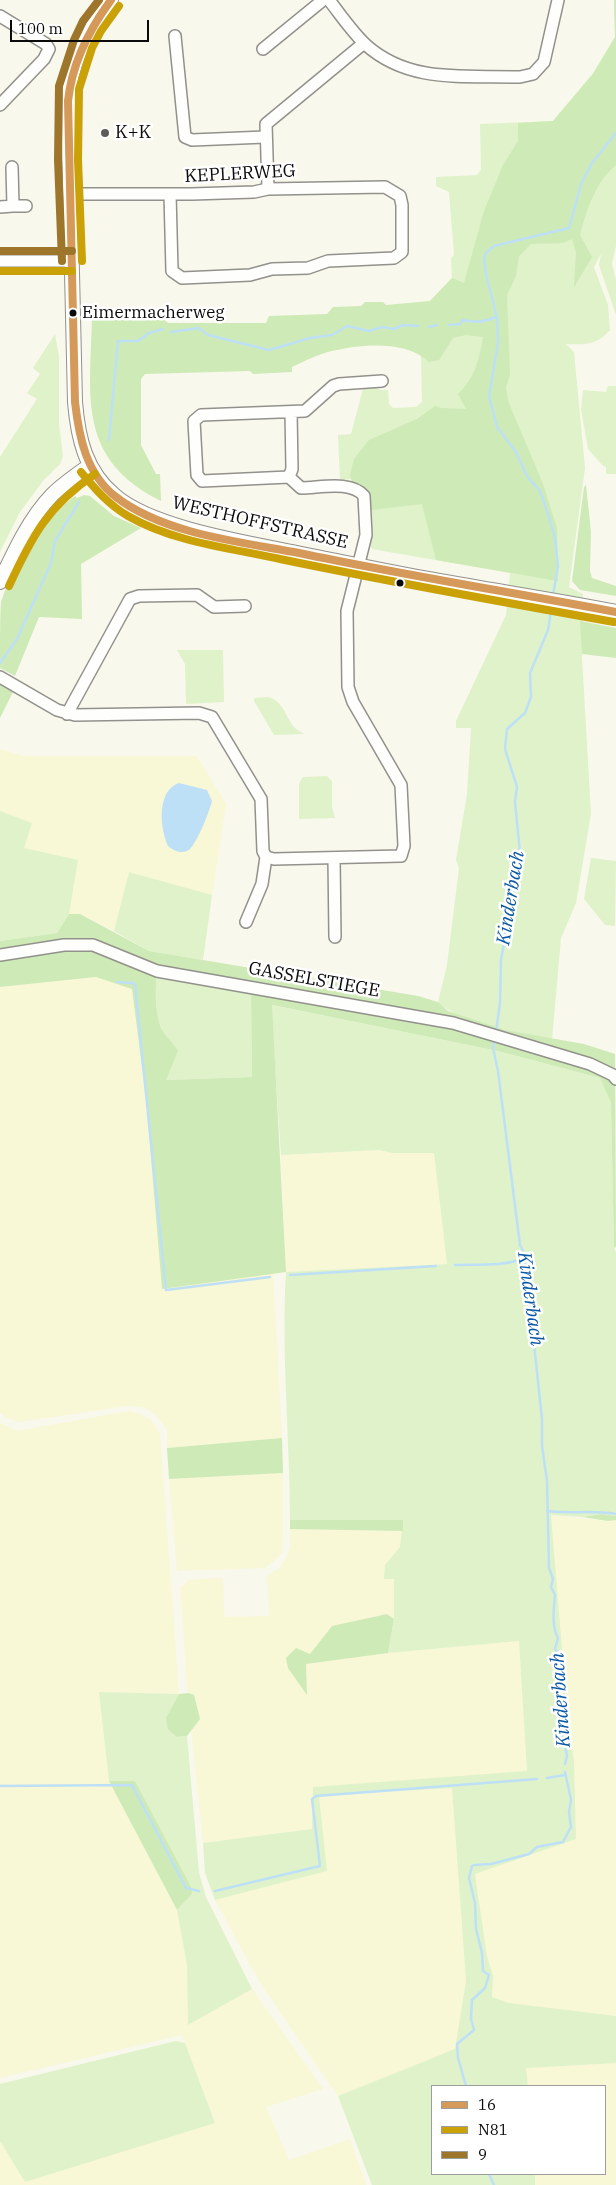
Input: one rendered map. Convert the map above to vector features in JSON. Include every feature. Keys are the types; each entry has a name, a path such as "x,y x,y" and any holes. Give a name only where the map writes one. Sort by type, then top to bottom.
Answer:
{"street":[{"name":"WESTHOFFSTRASSE","path":"111,0 86,38 69,87 69,194 76,415 80,438 89,466 115,496 153,517 210,534 428,579 616,612"},
{"path":"263,49 323,0"},
{"path":"329,0 364,43 396,66 418,73 527,76 540,69 544,62 558,0"},
{"path":"0,16 46,44 49,48 44,59 0,105"},
{"path":"175,36 185,137 192,140 265,138"},
{"path":"268,189 266,124 364,43"},
{"path":"12,167 13,206"},
{"name":"KEPLERWEG","path":"69,194 170,194 254,192 268,189 385,187 400,196 402,205 402,252 394,258 328,261 308,268 272,269 250,275 182,278 172,271 170,194"},
{"path":"0,207 26,206"},
{"path":"0,261 72,261"},
{"path":"266,857 274,859 396,858 402,856 402,785 353,702 348,687 347,611 360,565 366,527 366,503 360,491 346,487 301,488 289,476 207,482 198,479 194,421 201,415 305,412 333,386 382,381"},
{"path":"289,476 292,469 291,412"},
{"path":"0,582 25,532 44,504 59,488 89,466"},
{"path":"67,714 128,602 134,597 197,595 214,607 245,606"},
{"path":"0,677 67,714 200,713 212,718 261,799 263,851 266,857 262,884 246,922"},
{"path":"334,858 335,936"},
{"name":"GASSELSTIEGE","path":"0,955 64,945 93,945 157,971 453,1023 590,1064 613,1075 616,1079"}],"green space":[{"path":"614,0 616,0 616,246 612,264 616,280 616,315 599,265 601,254 594,267 608,305 610,330 601,339 590,343 566,344 574,352 585,468 569,587 583,594 582,657 591,814 576,903 561,938 552,1040 476,1022 448,1010 438,1002 447,965 459,868 456,860 467,794 471,728 456,728 456,721 506,615 510,573 372,549 370,543 372,518 368,496 351,479 340,480 338,435 351,434 364,385 374,385 380,390 388,390 389,404 393,408 416,407 422,402 421,354 430,301 452,278 451,258 454,255 449,192 436,186 436,177 477,175 481,170 480,124 553,121 593,73 615,37"},
{"path":"614,0 616,0 616,165 597,188 585,216 580,235 592,257 574,287 576,252 572,239 563,243 531,244 519,256 516,276 507,295 510,375 506,387 508,401 543,484 557,528 558,581 436,560 422,504 371,510 370,501 366,493 361,487 352,482 350,475 354,459 369,440 417,419 435,406 466,409 458,394 469,382 480,353 483,337 466,335 453,338 439,360 429,362 408,350 396,347 369,346 322,354 292,367 292,372 253,374 250,371 145,374 141,379 141,445 156,474 160,474 161,501 134,484 115,466 102,446 94,424 90,374 92,317 165,315 165,320 168,323 266,323 269,316 327,314 333,307 361,306 365,302 383,302 386,305 430,301 452,278 464,283 484,211 503,165 518,141 518,123 553,121 593,74 615,37"},
{"path":"55,334 59,356 59,424 63,456 60,464 43,481 20,512 0,552 0,457 37,399 27,393 40,374 33,368"},
{"path":"608,386 616,386 616,474 606,474 606,467 588,449 581,409 583,390 606,392"},
{"path":"586,485 591,532 590,571 592,578 616,586 616,596 580,590 572,581 584,487"},
{"path":"84,495 90,496 114,516 141,528 81,564 82,619 39,617 15,676 0,668 1,602 6,588 22,558 41,530 75,496 77,498"},
{"path":"580,621 616,628 616,658 582,654"},
{"path":"177,650 223,650 224,702 186,704 185,664"},
{"path":"0,684 13,692 0,718"},
{"path":"269,697 282,707 295,728 304,734 274,735 254,701 254,698"},
{"path":"0,749 24,756 197,756 226,804 212,895 129,872 114,931 80,914 69,914 78,861 24,848 32,823 0,811"},
{"path":"327,776 332,781 332,807 335,818 299,819 299,784 303,777"},
{"path":"0,811 32,823 24,848 78,860 69,914 57,933 0,941"},
{"path":"591,858 616,861 615,926 605,925 584,899"},
{"path":"129,872 212,895 203,960 149,951 114,931"},
{"path":"69,914 80,914 149,951 418,996 438,1002 448,1011 505,1030 584,1044 615,1054 616,1247 614,1248 611,1103 600,1078 498,1051 272,1005 286,1272 162,1289 146,1099 132,989 96,977 0,987 0,941 57,933","holes":["157,972 234,984 251,995 252,1077 166,1080 178,1051 161,1028 159,1022 156,1000"]},
{"path":"157,972 234,984 251,995 252,1077 165,1080 178,1051 161,1028 159,1022 156,1000"},
{"path":"96,977 132,988 146,1099 162,1289 273,1272 282,1438 167,1448 167,1430 156,1415 143,1407 126,1406 20,1422 5,1417 0,1412 0,987"},
{"path":"271,1005 498,1051 600,1078 611,1103 614,1248 616,1252 616,1516 602,1514 582,1517 551,1515 567,1712 574,1761 576,1839 475,1874 487,1956 493,1976 492,1997 509,2003 616,2016 616,2063 526,2068 528,2085 431,2085 431,2175 535,2175 535,2185 372,2185 338,2096 455,2049 466,1981 452,1788 319,1796 327,1871 215,1900 205,1873 203,1843 312,1829 313,1787 527,1771 519,1641 388,1653 394,1619 394,1579 384,1579 385,1565 400,1547 403,1520 290,1520 285,1365 286,1272 447,1264 434,1153 393,1153 379,1150 281,1155"},
{"path":"379,1150 393,1153 434,1153 447,1264 286,1272 281,1155"},
{"path":"129,1411 141,1414 151,1420 160,1434 179,1694 99,1692 109,1781 177,1910 187,1965 188,2025 252,1989 323,2089 266,2107 289,2160 350,2139 366,2185 0,2185 0,2141 25,2182 215,2122 182,2035 0,2078 0,1423 17,1431"},
{"path":"282,1438 283,1473 169,1479 167,1448"},
{"path":"283,1473 282,1553 274,1561 264,1568 177,1571 169,1479"},
{"path":"602,1514 616,1516 616,1520 608,1521 582,1517"},
{"path":"550,1515 608,1521 616,1520 616,2016 509,2003 492,1997 493,1976 487,1956 475,1874 576,1839 574,1761 567,1712"},
{"path":"290,1520 403,1520 403,1531 290,1529"},
{"path":"290,1529 403,1531 400,1547 385,1566 394,1579 394,1619 387,1614 332,1626 310,1654 296,1648 307,1694 306,1664 388,1653 519,1641 527,1772 313,1787 312,1829 203,1843 191,1728 194,1695 188,1693 180,1588 188,1580 223,1578 224,1617 269,1616 267,1576 280,1568 286,1558 290,1548"},
{"path":"387,1614 394,1619 388,1653 306,1664 307,1695 288,1668 286,1658 296,1648 310,1654 332,1626"},
{"path":"99,1692 179,1694 167,1717 177,1737 187,1736 199,1873 206,1897 252,1989 188,2025 187,1965 177,1910 192,1894 135,1781 109,1781"},
{"path":"188,1693 194,1695 200,1719 187,1736 177,1737 168,1729 166,1718 179,1694"},
{"path":"109,1781 135,1781 191,1887 192,1894 177,1910"},
{"path":"452,1788 466,1981 455,2049 338,2096 259,1981 215,1900 327,1871 319,1796"},
{"path":"176,2041 185,2043 215,2123 25,2182 0,2141 0,2084"},
{"path":"616,2063 616,2185 535,2185 535,2175 606,2175 606,2085 528,2085 526,2068"}],"water":[{"path":"179,783 207,790 212,801 194,844 187,851 182,852 168,846 162,821 163,802 166,794"}],"waterway":[{"name":"Kinderbach","path":"553,595 558,566 555,538 545,505 540,491 527,476 516,452 497,427 489,396 498,343 497,318 484,259 486,253 494,246 569,228 581,184 592,163 616,133"},
{"path":"449,325 460,324 463,320 480,322 496,317"},
{"path":"171,332 199,328 208,335 269,350 310,338 332,335 347,326 369,331 382,327 394,329 403,325 418,326"},
{"path":"429,327 437,325"},
{"path":"109,440 118,341 138,341 149,333 163,329"},
{"path":"0,663 17,639 51,563 55,541 79,502"},
{"name":"Kinderbach","path":"496,1032 500,1003 501,960 520,853 515,802 517,787 505,749 507,729 525,713 531,697 530,673 548,630 552,606"},
{"path":"117,982 133,983 135,985 166,1290 270,1277"},
{"name":"Kinderbach","path":"494,1040 493,1048 498,1071 520,1245 524,1253 525,1279 536,1338 534,1344 542,1419 542,1446 547,1481 549,1568 553,1579 551,1587 555,1595 554,1622 558,1638 555,1649 558,1653 556,1661 562,1675 559,1692 564,1719 563,1735 567,1756 565,1764"},
{"path":"455,1265 501,1264 523,1257"},
{"path":"290,1275 436,1266"},
{"path":"547,1511 616,1514"},
{"name":"Kinderbach","path":"466,2085 458,2058 457,2044 474,2030 471,2019 472,2000 485,1988 489,1975 483,1971 482,1953 476,1929 475,1903 469,1878 472,1866 491,1864 529,1854 537,1847 563,1842 571,1827 569,1812 571,1800 565,1772"},
{"path":"547,1778 565,1775"},
{"path":"215,1891 320,1866 312,1799 316,1796 537,1779"},
{"path":"0,1786 132,1785 186,1888 199,1891"},
{"name":"Kinderbach","path":"489,2175 494,2185"}],"transit line":[{"name":"9","path":"62,261 58,160 59,86 74,40 83,21 99,0"},
{"name":"16","path":"111,0 82,48 73,74 68,101 75,402 86,454 91,466 106,488 135,510 157,520 204,535 616,612"},
{"name":"N81","path":"82,261 78,160 79,89 92,48 101,31 119,6"},
{"name":"9","path":"0,251 72,251"},
{"name":"N81","path":"0,271 72,271"},
{"name":"N81","path":"81,472 121,512 145,525 183,538 363,576 614,622"},
{"name":"N81","path":"9,586 43,523 65,498 95,474"}],"place":[{"name":"K+K","path":"105,133"},
{"name":"Eimermacherweg","path":"73,313"}]}
